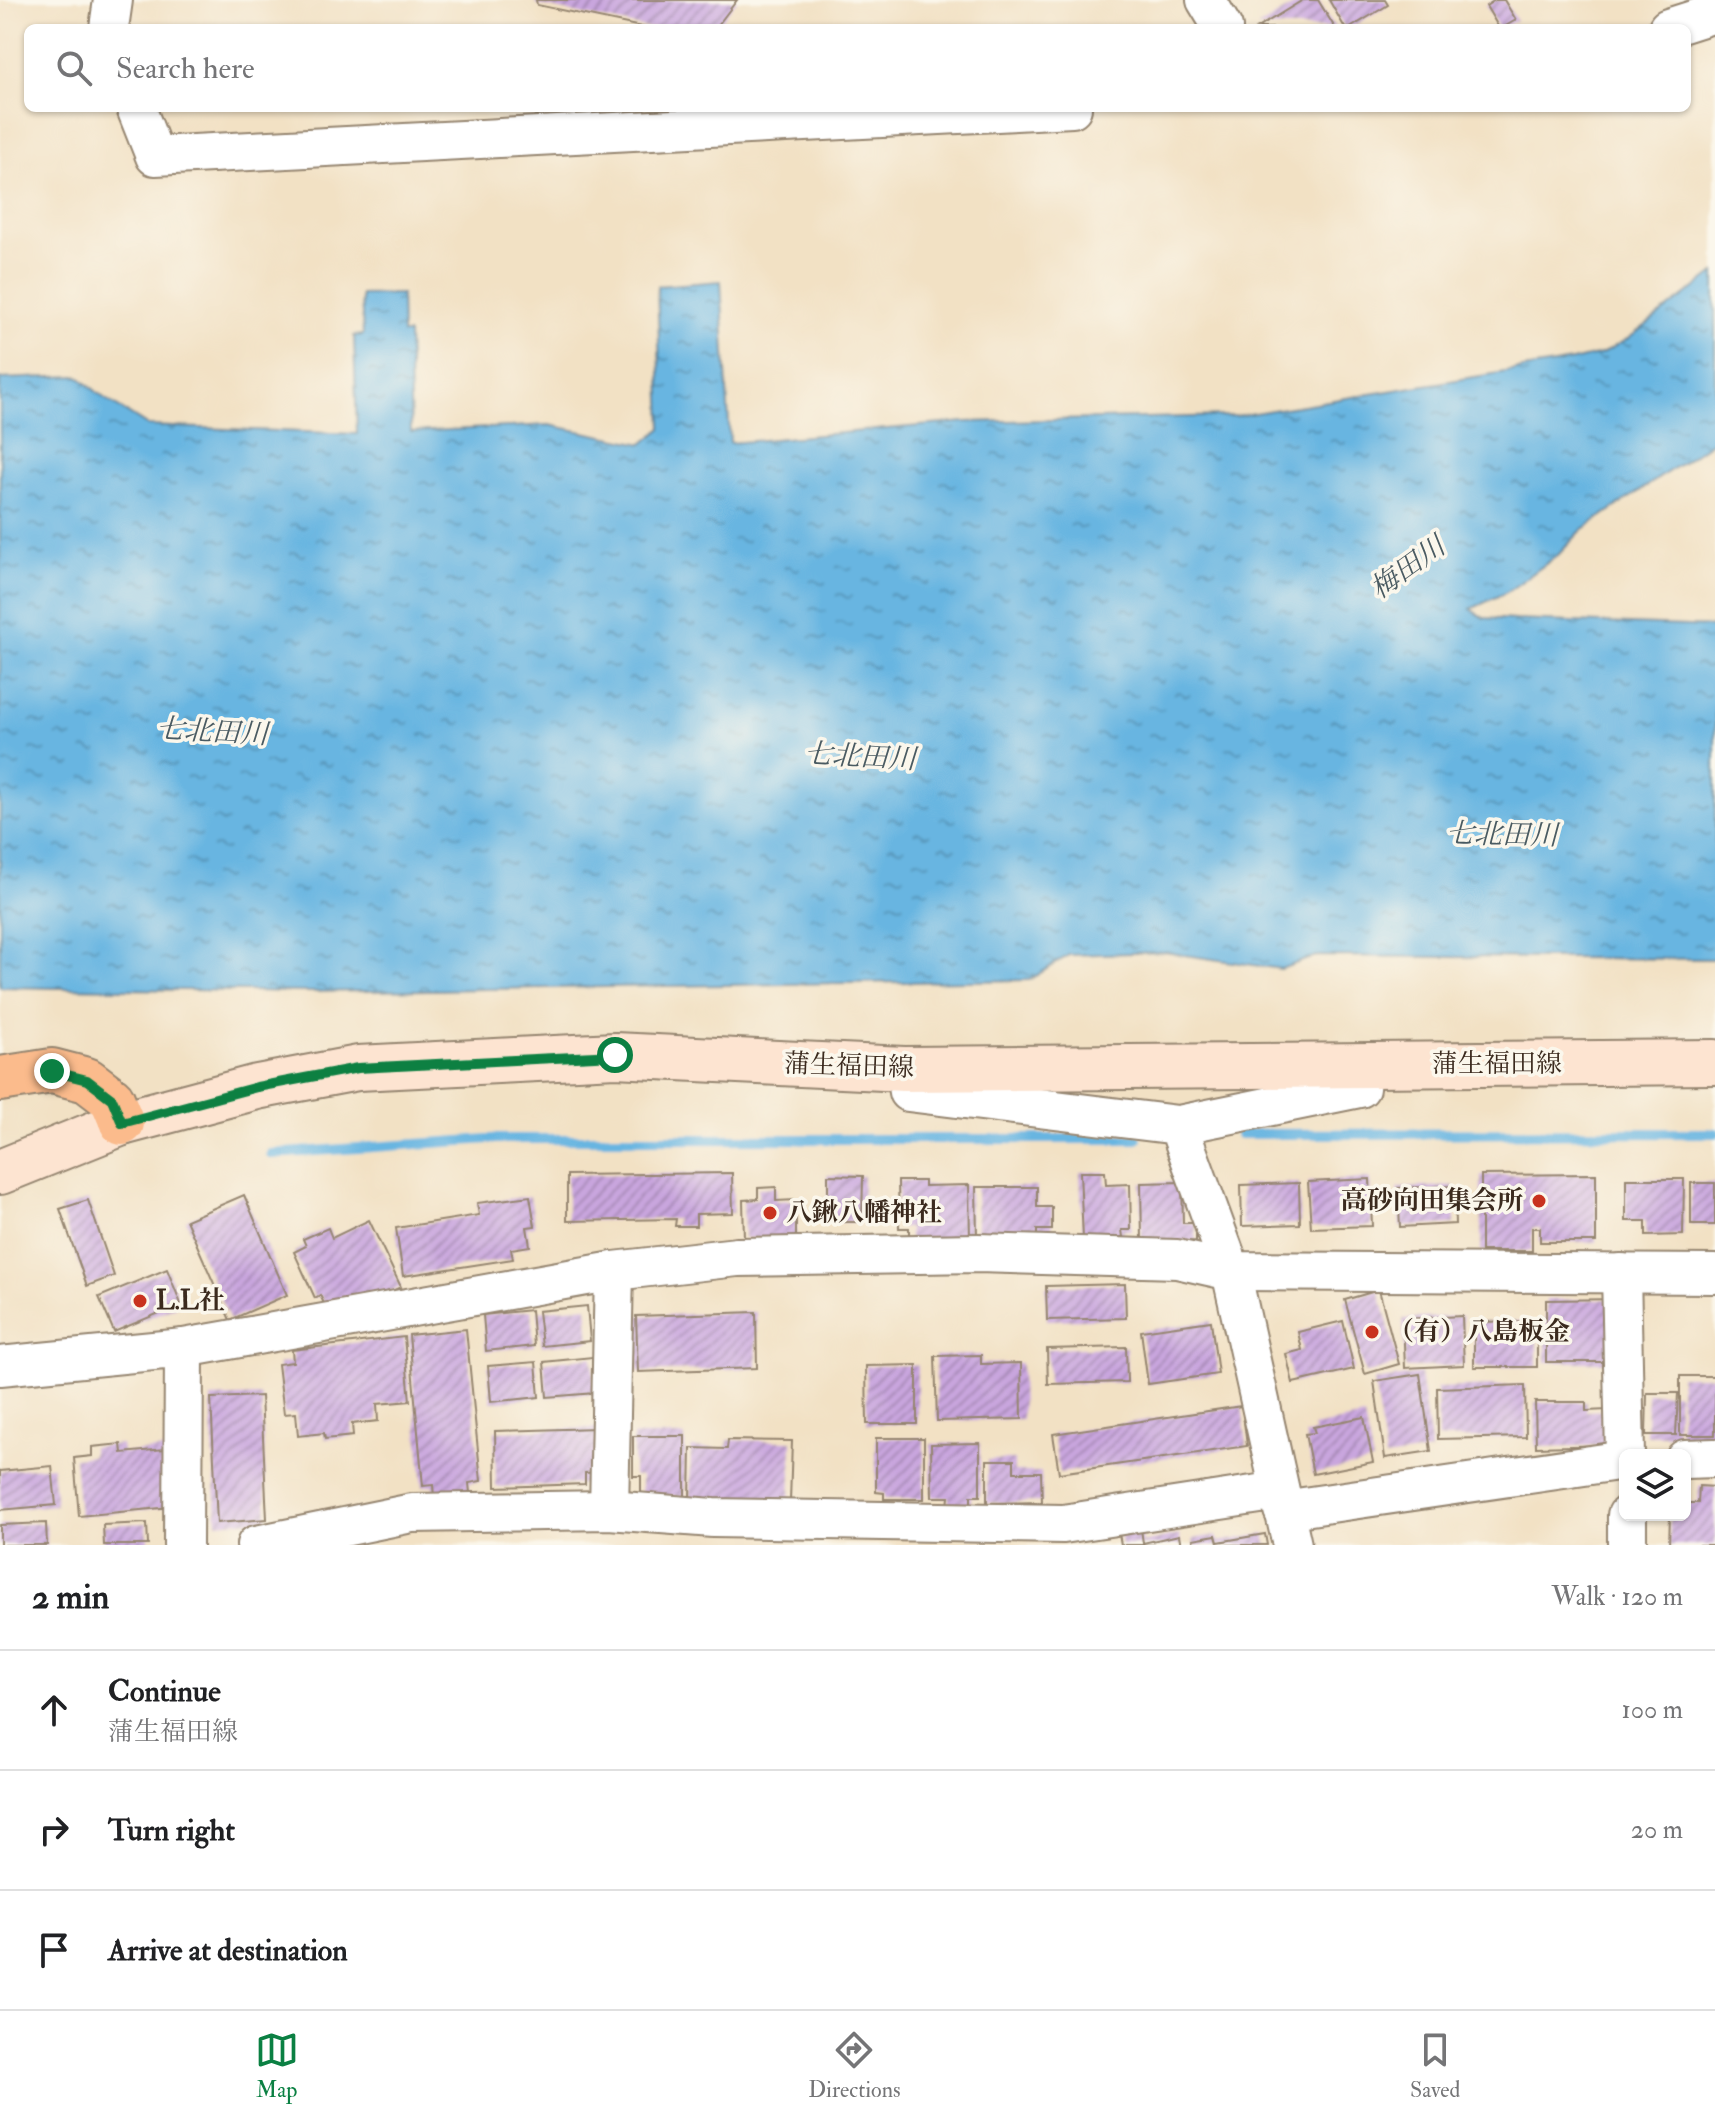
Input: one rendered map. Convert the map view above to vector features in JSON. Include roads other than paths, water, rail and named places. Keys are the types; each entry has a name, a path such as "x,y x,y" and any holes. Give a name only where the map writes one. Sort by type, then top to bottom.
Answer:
{"main road":[{"name":"蒲生福田線","path":"0,1172 122,1123 257,1087 358,1068 615,1055 904,1069 1715,1062"},
{"path":"0,1079 52,1071 87,1080 112,1099 122,1123"}],"street":[{"path":"110,24 113,0"},
{"path":"1206,0 1221,24"},
{"path":"1681,24 1715,13"},
{"path":"138,112 155,156 996,112"},
{"path":"904,1069 908,1092 1178,1125 1360,1088 1362,1065"},
{"path":"1178,1125 1231,1271 1285,1515"},
{"path":"0,1366 184,1348 614,1271 737,1257 978,1253 1177,1259 1231,1271 1715,1274"},
{"path":"609,1510 614,1271"},
{"path":"1621,1273 1625,1449"},
{"path":"183,1545 184,1348"},
{"path":"1691,1459 1715,1458"},
{"path":"256,1545 412,1513 609,1510 713,1532 1060,1535 1285,1515 1619,1459"},
{"path":"1627,1521 1627,1545"}],"water":[{"path":"1715,273 1715,440 1582,530 1558,555 1507,592 1471,609 1484,618 1715,627 1715,959 1316,956 1281,969 1164,952 1069,955 1029,980 308,992 0,987 0,379 78,376 104,398 148,426 357,434 354,336 363,335 361,295 401,294 402,334 408,334 411,432 549,425 643,444 662,428 657,286 721,281 730,443 965,422 1236,416 1601,354 1629,338"}],"waterway":[{"path":"1240,1134 1715,1133"},
{"path":"271,1154 489,1139 1137,1139"}],"place":[{"name":"高砂向田集会所","path":"1539,1201"},
{"name":"八鍬八幡神社","path":"770,1213"},
{"name":"L.L社","path":"140,1301"},
{"name":"（有）八島板金","path":"1372,1332"}],"water label":[{"name":"梅田川","path":"1408,568"},
{"name":"七北田川","path":"212,732"},
{"name":"七北田川","path":"860,757"},
{"name":"七北田川","path":"1502,835"}]}
